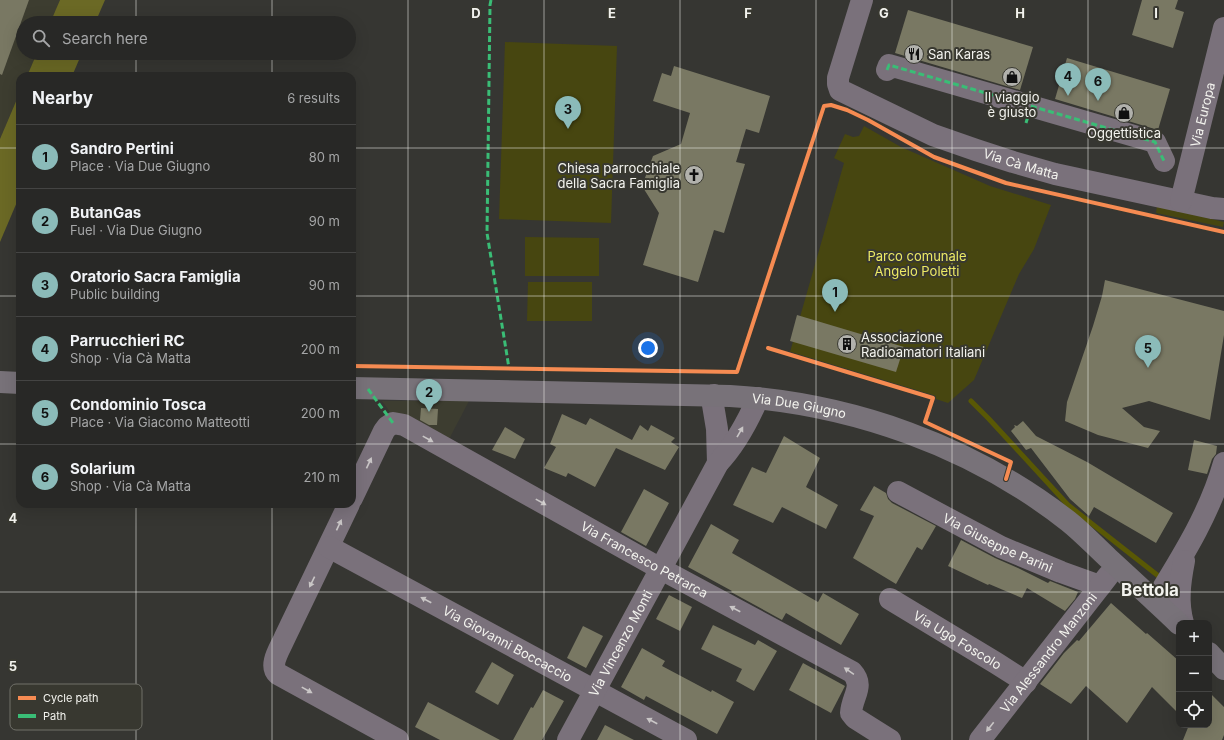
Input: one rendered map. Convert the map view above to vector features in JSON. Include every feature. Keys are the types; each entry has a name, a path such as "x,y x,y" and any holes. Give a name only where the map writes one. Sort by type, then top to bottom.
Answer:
{"main road":[{"path":"0,382 16,383"},
{"name":"Via Due Giugno","path":"356,388 714,395 798,403 842,412 898,429 953,452 995,473 1035,497 1069,522 1176,621"},
{"path":"1212,656 1224,669"}],"street":[{"name":"Via Cà Matta","path":"862,0 838,78 840,90 934,135 983,153 1055,174 1220,210"},
{"name":"Via Europa","path":"1181,201 1224,28"},
{"path":"887,70 889,65 1028,114 1155,142 1164,161"},
{"name":"Via Vincenzo Monti","path":"714,395 713,405 717,429 718,463"},
{"name":"Via Vincenzo Monti","path":"568,740 718,463 738,436 758,398"},
{"name":"Via Francesco Petrarca","path":"356,490 384,431 392,423 404,425 661,569 852,672 856,677 858,687 851,706 851,714 890,740"},
{"path":"1155,601 1187,548 1210,504 1224,463"},
{"name":"Via Giuseppe Parini","path":"898,492 1001,547 1061,572 1100,586"},
{"path":"347,508 276,658 275,669 278,674 398,740"},
{"name":"Via Giovanni Boccaccio","path":"329,547 686,740"},
{"path":"1182,620 1179,603 1180,582 1187,548"},
{"name":"Via Alessandro Manzoni","path":"980,740 1116,566"},
{"name":"Via Ugo Foscolo","path":"890,599 1026,682"}],"shaded area":[{"path":"0,0 60,0 53,16 16,16 16,60 34,60 29,72 16,72 16,101 0,139"},
{"path":"60,0 105,0 98,16 53,16"},
{"path":"34,60 79,60 74,72 29,72"},
{"path":"16,101 16,204 0,242 0,139"},
{"path":"382,401 469,401 447,443 390,412"}],"green space":[{"path":"505,42 617,46 611,223 499,219"},
{"name":"Parco comunale Angelo Poletti","path":"864,126 901,147 990,186 1051,205 1034,249 1019,274 974,380 948,403 936,399 933,396 790,352 844,163 834,158 845,134 853,137 859,136"},
{"path":"1157,206 1224,222 1223,227 1156,213"},
{"path":"525,237 599,238 599,276 525,276"},
{"path":"528,282 592,282 592,321 527,321"}],"building":[{"path":"0,0 29,0 23,16 16,16 16,36 2,75 0,74"},
{"path":"1142,0 1178,0 1175,9 1184,12 1173,48 1132,35"},
{"path":"908,10 1033,47 1020,90 895,53"},
{"path":"1067,58 1170,89 1158,130 1055,99"},
{"name":"Chiesa parrocchiale della Sacra Famiglia","path":"674,66 770,96 759,133 746,129 736,162 745,164 724,233 714,230 698,282 643,265 659,213 642,186 653,156 681,144 690,113 653,101 662,73 671,76"},
{"path":"1105,280 1224,311 1224,335 1210,420 1149,401 1122,408 1144,427 1160,431 1148,448 1098,435 1065,421 1067,402 1093,326"},
{"name":"Associazione Radioamatori Italiani","path":"797,315 904,347 896,372 790,341"},
{"path":"421,408 438,409 437,425 429,425 420,420"},
{"path":"562,414 586,425 590,418 632,440 640,425 648,431 651,425 675,438 671,442 679,447 665,470 616,448 595,487 568,473 566,477 544,468 556,447 550,444"},
{"path":"1023,421 1036,436 1087,462 1173,513 1156,543 1094,507 1089,516 1070,499 1031,448 1026,450 1011,431 1015,427 1014,425 1017,426"},
{"path":"505,427 525,439 515,459 492,450"},
{"path":"784,436 820,458 806,487 838,505 826,529 782,507 773,523 733,505 752,467 766,473"},
{"path":"1194,440 1217,446 1216,454 1212,459 1207,474 1188,470"},
{"path":"874,486 886,493 888,499 892,503 936,526 922,550 917,547 896,584 853,558 874,516 860,510"},
{"path":"644,489 669,503 646,546 621,532"},
{"path":"711,524 739,540 732,553 818,602 823,593 859,614 841,645 786,613 782,620 688,567"},
{"path":"961,540 1048,583 1050,581 1078,592 1075,599 1065,611 1027,588 1022,598 989,584 988,585 948,566"},
{"path":"669,595 692,607 680,631 656,619"},
{"path":"1111,603 1176,658 1176,711 1152,687 1127,723 1086,686 1071,704 1040,684 1064,653 1077,640 1079,641"},
{"path":"713,625 755,645 758,640 777,651 754,691 736,681 742,669 701,649"},
{"path":"583,626 603,636 586,668 567,658"},
{"path":"642,648 665,661 662,666 711,692 712,690 734,702 717,734 646,696 644,700 621,687"},
{"path":"492,662 514,675 498,705 475,692"},
{"path":"803,663 845,686 831,713 789,690"},
{"path":"543,690 564,701 542,740 513,740 531,707 533,708"},
{"path":"1212,695 1224,707 1224,735 1222,740 1183,740 1188,728 1212,728"},
{"path":"428,702 500,740 440,740 415,727"},
{"path":"605,725 634,740 597,740"}],"waterway":[{"path":"971,401 1068,505 1161,578"}],"marked path":[{"path":"491,0 487,233 509,368"},
{"path":"887,70 889,65 1155,142 1164,161"},
{"path":"1026,123 1031,106"},
{"path":"368,389 393,423"}],"cycle path":[{"path":"356,366 737,372 824,106 831,105 847,110 934,157 1006,183 1224,232"},
{"path":"768,348 933,398 925,422 1011,462 1006,479"}],"place":[{"name":"San Karas","path":"914,54"},
{"name":"Il viaggio è giusto","path":"1012,77"},
{"name":"Parrucchieri RC","path":"1068,96"},
{"name":"Solarium","path":"1098,101"},
{"name":"Oggettistica","path":"1124,113"},
{"name":"Oratorio Sacra Famiglia","path":"568,129"},
{"name":"Chiesa parrocchiale della Sacra Famiglia","path":"694,175"},
{"name":"Sandro Pertini","path":"835,312"},
{"name":"Associazione Radioamatori Italiani","path":"847,344"},
{"name":"Condominio Tosca","path":"1148,368"},
{"name":"ButanGas","path":"429,412"}],"district":[{"name":"Bettola","path":"1150,590"}]}
